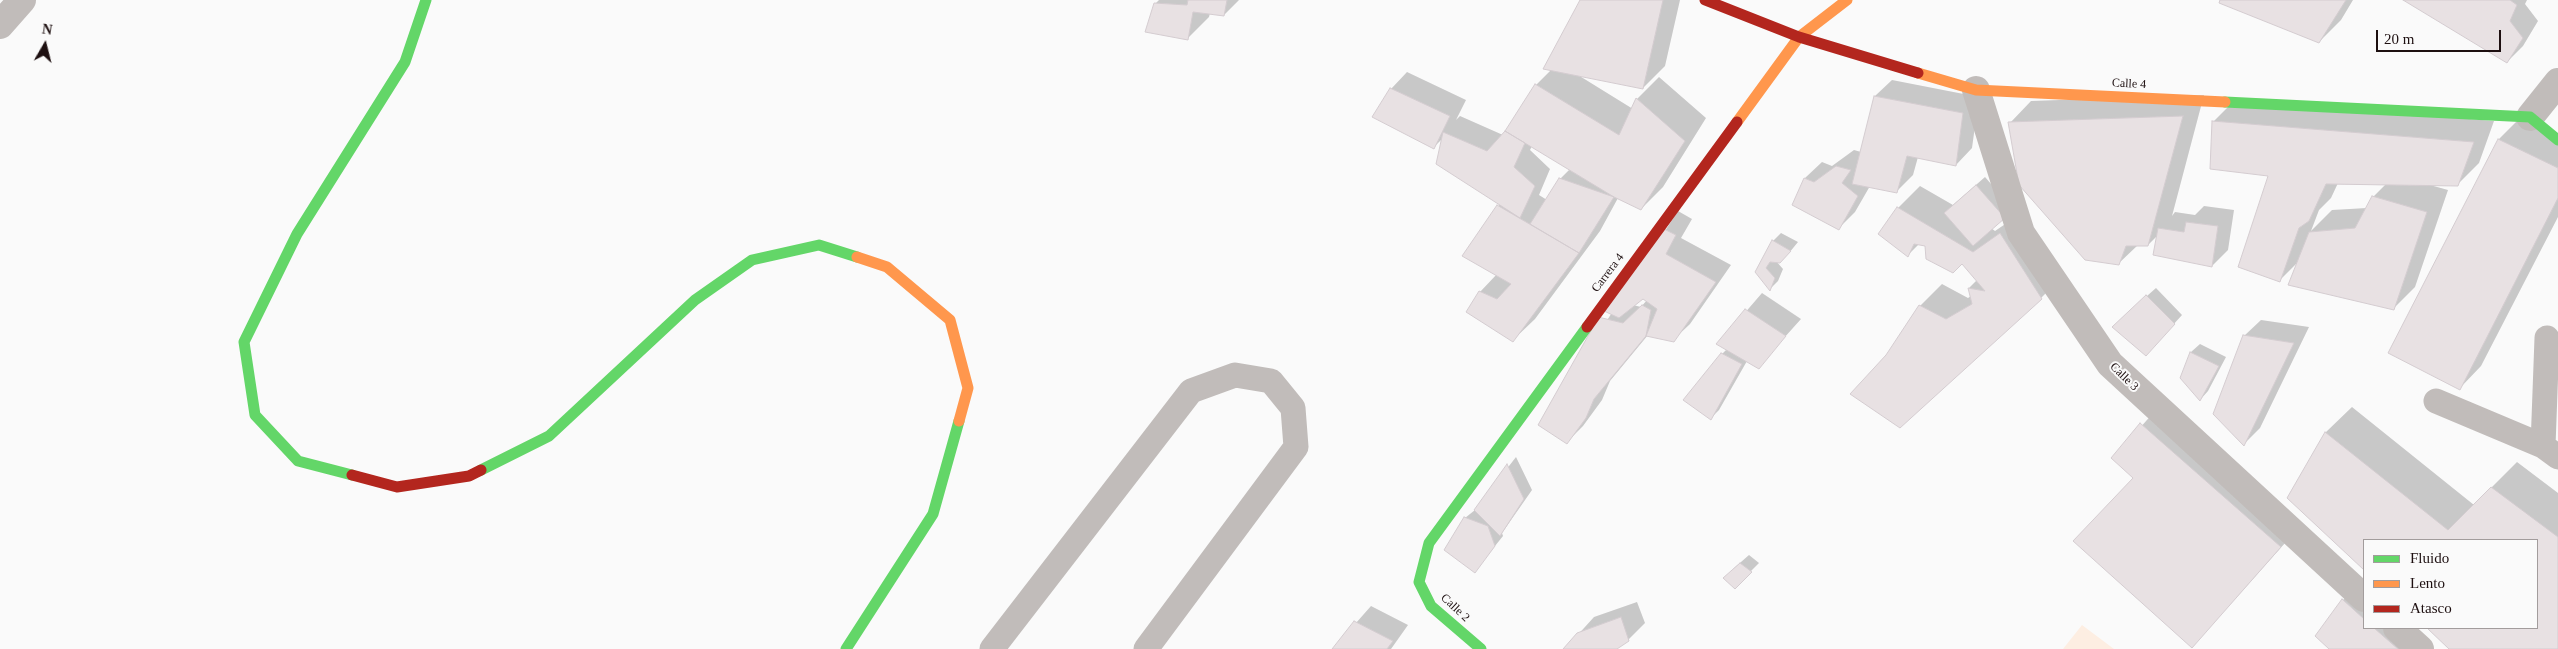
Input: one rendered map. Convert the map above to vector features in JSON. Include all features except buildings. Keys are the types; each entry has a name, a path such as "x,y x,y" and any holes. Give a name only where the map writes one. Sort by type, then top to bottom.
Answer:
{"street":[{"path":"0,24 22,0"},
{"path":"426,0 405,62 297,234 244,342 255,416 298,461 397,487 470,476 549,436 695,300 752,260 819,244 888,267 950,320 968,388 933,514 846,649"},
{"name":"Calle 4","path":"1705,0 1799,37 1976,90 2530,117"},
{"name":"Carrera 4","path":"1419,582 1429,543 1799,37 1847,0"},
{"path":"2558,82 2530,117 2558,140"},
{"name":"Calle 3","path":"1976,90 2021,233 2110,364 2363,597"},
{"name":"Calle 2","path":"1419,582 1431,606 1481,649"},
{"path":"2398,629 2420,649"}],"lane":[{"path":"2436,401 2550,452 2546,338"},
{"path":"992,649 1191,391 1235,375 1271,381 1294,408 1296,447 1146,649"}],"shaded area":[{"path":"2082,625 2114,649 2063,649"}],"traffic: fast":[{"path":"352,475 298,461 255,415 244,342 297,234 405,62 426,0"},
{"path":"2225,102 2530,117 2558,140"},
{"path":"481,470 549,436 695,300 752,260 819,245 857,257"},
{"path":"1481,649 1431,606 1419,582 1429,543 1587,327"},
{"path":"846,649 933,514 959,421"}],"traffic: slow":[{"path":"1737,122 1799,37 1847,0"},
{"path":"1918,73 1976,90 2225,102"},
{"path":"857,257 887,267 950,320 968,388 959,421"}],"traffic: jam":[{"path":"1705,0 1799,37 1918,73"},
{"path":"1587,327 1737,122"},
{"path":"352,475 397,487 469,476 481,470"}]}
